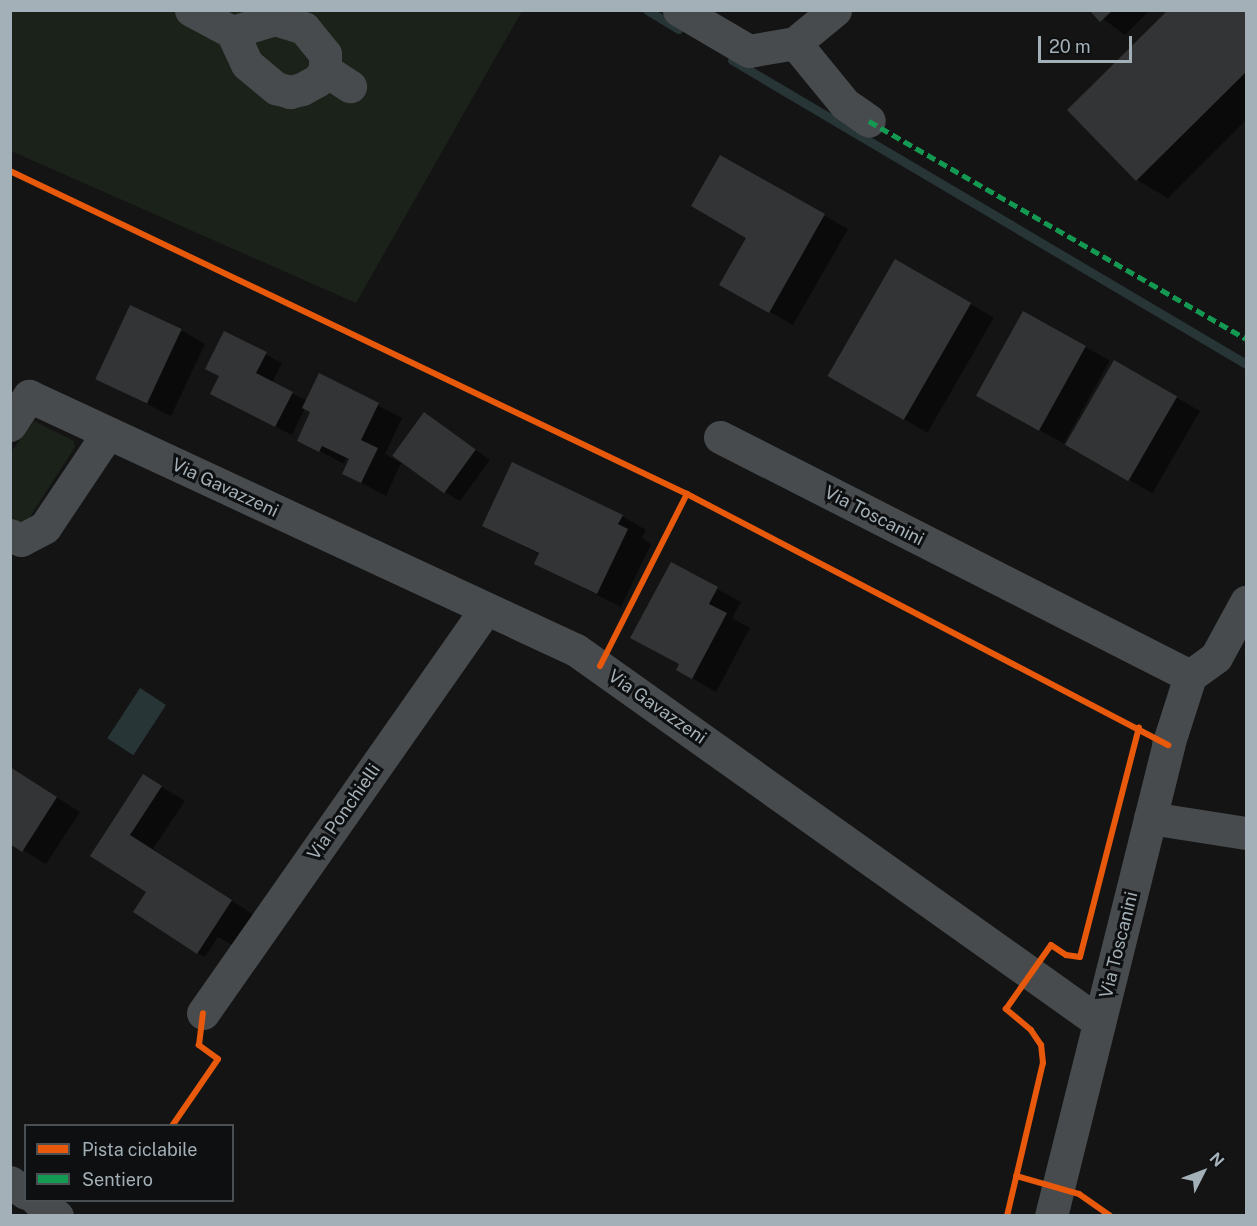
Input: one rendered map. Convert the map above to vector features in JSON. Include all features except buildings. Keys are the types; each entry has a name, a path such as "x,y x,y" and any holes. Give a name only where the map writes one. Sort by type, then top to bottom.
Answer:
{"street":[{"path":"191,10 232,32 247,64 276,88 290,92 302,89 318,80 337,78 325,54 304,28 274,19 232,32"},
{"path":"679,10 749,51 795,43 835,10"},
{"path":"795,43 845,104 870,121"},
{"name":"Via Gavazzeni","path":"10,425 29,396 484,611 584,655 1100,1022"},
{"path":"10,535 21,540 45,527 108,433"},
{"name":"Via Toscanini","path":"720,437 1190,675 1150,818 1051,1215"},
{"path":"1190,675 1216,657 1246,602"},
{"name":"Via Ponchielli","path":"204,1013 484,611"},
{"path":"1150,818 1246,833"},
{"path":"10,1182 24,1191"},
{"path":"40,1202 57,1215"}],"shaded area":[{"path":"11,11 522,11 356,303 11,151"},
{"path":"34,421 74,441 75,447 26,523 19,523 11,518 10,453"},
{"path":"140,688 166,705 133,755 107,738"}],"waterway":[{"path":"647,10 679,29"},
{"path":"732,60 1246,364"}],"marked path":[{"path":"869,121 1246,339"}],"cycle path":[{"path":"10,171 687,494 1168,745"},
{"path":"600,666 687,494"},
{"path":"1007,1216 1043,1063 1041,1045 1031,1030 1006,1009 1051,945 1066,955 1080,957 1139,727"},
{"path":"173,1124 218,1059 199,1045 203,1013"},
{"path":"1016,1176 1079,1194 1110,1216"}]}
